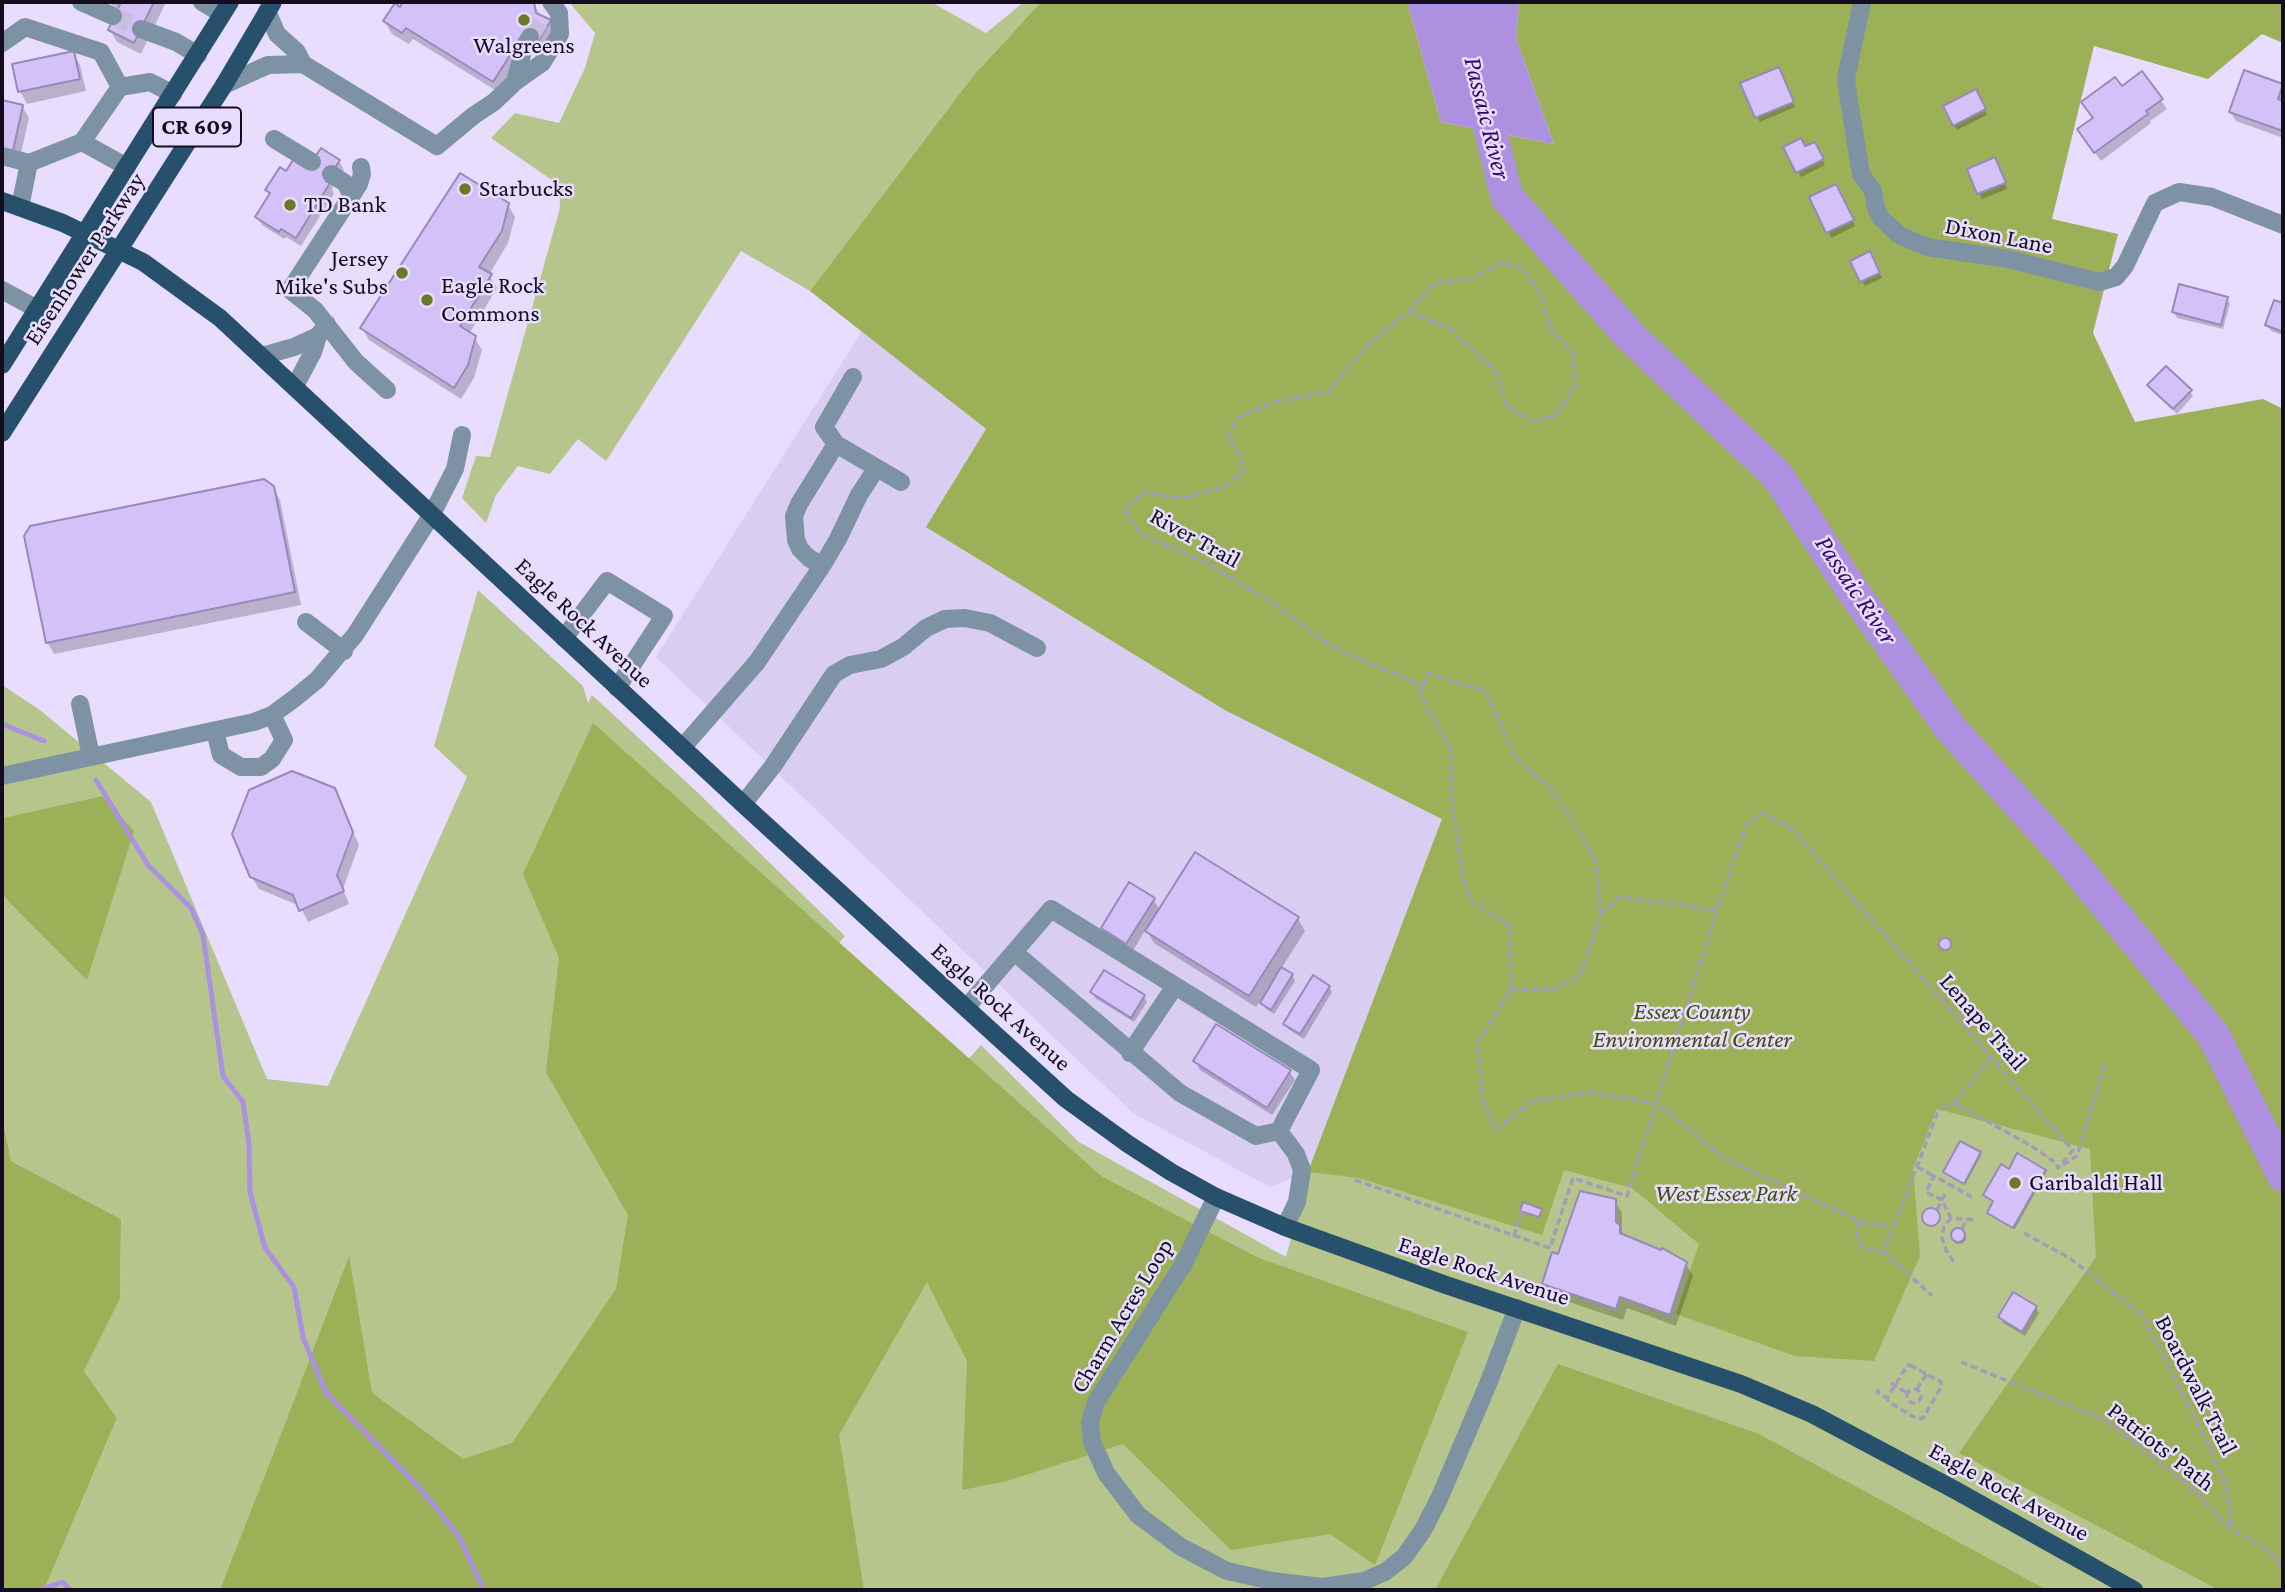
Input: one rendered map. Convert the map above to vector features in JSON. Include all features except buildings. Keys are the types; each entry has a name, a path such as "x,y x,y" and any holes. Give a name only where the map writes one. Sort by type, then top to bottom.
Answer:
{"main road":[{"name":"Eisenhower Parkway","path":"2,433 224,85 270,6"},
{"name":"Eisenhower Parkway","path":"2,365 226,8"},
{"name":"Eagle Rock Avenue","path":"2,201 85,233 143,262 220,318 682,748 1066,1098 1097,1123 1171,1172 1216,1197 1367,1258 1741,1384 1812,1414 2134,1590"}],"street":[{"path":"81,2 113,16"},
{"path":"202,2 226,8"},
{"name":"Dixon Lane","path":"1862,2 1846,79 1861,174 1873,191 1881,218 1899,235 1927,247 2008,258 2099,282 2116,276 2125,266 2155,203 2179,192 2213,197 2283,226"},
{"path":"270,6 276,34 297,52 303,64 437,146 542,63 560,34 559,13 548,6"},
{"path":"2,43 25,27 101,52 120,87"},
{"path":"141,29 176,42 198,55"},
{"path":"515,82 524,47 530,37"},
{"path":"224,85 268,65 303,64"},
{"path":"2,156 29,163 82,142 120,87 150,82 173,94"},
{"path":"274,139 312,162"},
{"path":"82,142 127,167"},
{"path":"20,207 29,163"},
{"path":"361,167 362,174 352,195 290,290 315,310 322,330 387,390"},
{"path":"331,174 345,183 352,195"},
{"path":"2,290 37,309"},
{"path":"262,356 294,347 322,330"},
{"path":"295,386 322,330"},
{"path":"853,377 824,427 836,444 901,482"},
{"path":"2,776 215,731 272,715 317,680 344,651 431,516 455,469 462,435"},
{"path":"822,566 800,549 796,540 794,516 799,503 836,444"},
{"path":"682,748 757,662 822,566 859,495 876,469"},
{"path":"564,638 607,581 664,616 617,688"},
{"path":"743,804 773,766 834,674 850,665 881,659 903,647 926,628 945,619 965,618 990,623 1037,648"},
{"path":"306,622 344,651"},
{"path":"80,704 91,756"},
{"path":"215,731 220,755 241,767 261,767 272,760 284,740 272,715"},
{"path":"966,1008 1051,909 1311,1070 1279,1131"},
{"path":"1014,952 1180,1093 1256,1136 1279,1131"},
{"path":"1130,1053 1175,986"},
{"path":"1279,1131 1296,1154 1302,1170 1297,1202 1285,1227"},
{"name":"Charm Acres Loop","path":"1216,1197 1184,1263 1096,1402 1090,1422 1092,1442 1106,1473 1138,1515 1181,1547 1227,1571 1272,1581 1322,1587 1364,1581 1385,1572 1404,1557 1423,1530 1438,1499 1488,1384 1517,1308"}],"path":[{"name":"River Trail","path":"1409,311 1448,328 1495,370 1507,407 1533,422 1555,416 1575,386 1573,352 1551,330 1541,296 1523,268 1502,263 1471,279 1434,283 1409,311 1371,342 1328,392 1273,402 1239,417 1227,438 1240,454 1244,471 1222,488 1184,498 1142,494 1124,510 1141,534 1205,562 1277,606 1332,647 1423,686"},
{"path":"1511,989 1552,990 1580,976 1601,914 1595,859 1552,790 1515,757 1486,691 1428,674 1420,694 1451,750 1452,805 1464,881 1472,901 1510,926 1511,989 1478,1041 1482,1100 1497,1129 1532,1101 1591,1092 1658,1104 1724,1158 1859,1220 1892,1227"},
{"name":"Lenape Trail","path":"1717,910 1746,826 1761,813 1790,827 2074,1150 2059,1168"},
{"path":"1355,1180 1550,1248 1573,1178 1627,1196 1717,910 1619,897 1601,914"},
{"path":"1884,1252 1939,1109 1954,1103 1991,1058"},
{"path":"1954,1103 2029,1145 2056,1163 2059,1168 2077,1156 2106,1061"},
{"path":"1917,1167 1972,1196"},
{"path":"1934,1176 1926,1192 1942,1200 1951,1219"},
{"path":"1937,1210 1945,1194"},
{"path":"1514,1236 1522,1212"},
{"path":"1951,1219 1975,1220"},
{"path":"1951,1219 1944,1227 1942,1238 1954,1262"},
{"path":"1859,1220 1857,1235 1863,1247 1884,1252 1932,1296"},
{"path":"1962,1229 1966,1220"},
{"name":"Boardwalk Trail","path":"2024,1233 2061,1254 2142,1315 2226,1485 2232,1530"},
{"name":"Patriots' Path","path":"1961,1362 2107,1421 2189,1486 2232,1530 2271,1552 2283,1568"},
{"path":"1879,1389 1877,1392 1889,1402 1917,1419 1923,1418 1941,1387 1941,1382 1910,1365 1893,1384 1887,1398"},
{"path":"1917,1390 1927,1373"},
{"path":"1893,1384 1907,1393"},
{"path":"1907,1393 1917,1390 1922,1395 1917,1403 1910,1403"},
{"path":"1907,1393 1910,1403"},
{"path":"1920,1400 1930,1406"},
{"path":"1905,1412 1910,1403"}],"shaded area":[{"path":"862,331 986,430 926,527 1225,710 1442,819 1308,1172 1270,1187 1133,1113 656,657"}],"green space":[{"path":"569,2 931,2 986,33 1024,2 1041,2 973,76 810,291 741,251 606,461 578,439 550,474 518,466 496,495 486,523 462,498 476,456 490,457 560,208 559,185 491,138 515,113 559,123 585,68 595,33"},
{"name":"Essex County Environmental Center","path":"1041,2 1407,2 1441,122 1554,144 1516,39 1519,2 2283,2 2283,43 2262,34 2208,79 2094,46 2052,219 2118,234 2093,333 2135,422 2263,399 2283,409 2283,1590 2219,1590 1959,1453 2096,1257 2090,1149 1937,1109 1913,1169 1920,1256 1874,1361 1795,1356 1676,1314 1699,1244 1632,1188 1564,1170 1542,1235 1359,1178 1308,1172 1442,819 1225,710 926,527 986,429 810,291 973,76"},
{"name":"West Essex Park","path":"986,430 2131,1044 2283,1590 44,1590 117,1418 84,1371 120,1299 121,1219 11,1161 2,1115 2,895 87,979 102,796 2,818 2,685 40,710 151,802 267,1079 328,1086 467,777 434,746 478,590 583,686 588,703 592,695 695,790 845,936 731,1079 855,1186 981,1045 1079,1142 1286,1257 1308,1172 1442,819 1225,710 926,527","holes":["349,1256 351,1271 278,1445"]},
{"path":"593,723 1101,1176 1259,1258 1468,1332 1375,1565 1330,1534 1231,1550 1123,1444 1007,1481 962,1490 967,1361 927,1282 839,1435 864,1590 220,1590 349,1255 372,1393 463,1459 512,1443 616,1289 628,1215 546,1072 559,958 523,874"},
{"path":"102,796 134,831 87,980 2,895 2,818"},
{"path":"2,1115 11,1161 121,1219 120,1299 84,1371 117,1418 44,1590 2,1590"},
{"path":"1558,1364 1759,1434 2047,1590 1435,1590"}],"water":[{"path":"1407,2 1519,2 1516,39 1554,144 1441,122"}],"waterway":[{"name":"Passaic River","path":"1471,2 1468,43 1507,197 1629,335 1777,475 1850,587 1951,729 2068,858 2214,1036 2283,1175"},
{"path":"2,724 44,741"},
{"path":"96,780 148,865 191,908 203,935 223,1076 243,1102 249,1144 250,1192 265,1248 294,1287 303,1337 326,1393 420,1488 459,1537 484,1590"},
{"path":"39,1590 63,1582 70,1590"}],"tunnel":[{"path":"113,16 141,29"},
{"path":"530,37 543,16"}],"place":[{"name":"Walgreens","path":"524,20"},
{"name":"Starbucks","path":"465,189"},
{"name":"TD Bank","path":"290,205"},
{"name":"Jersey Mike's Subs","path":"402,273"},
{"name":"Eagle Rock Commons","path":"427,300"},
{"name":"Garibaldi Hall","path":"2015,1183"}]}
